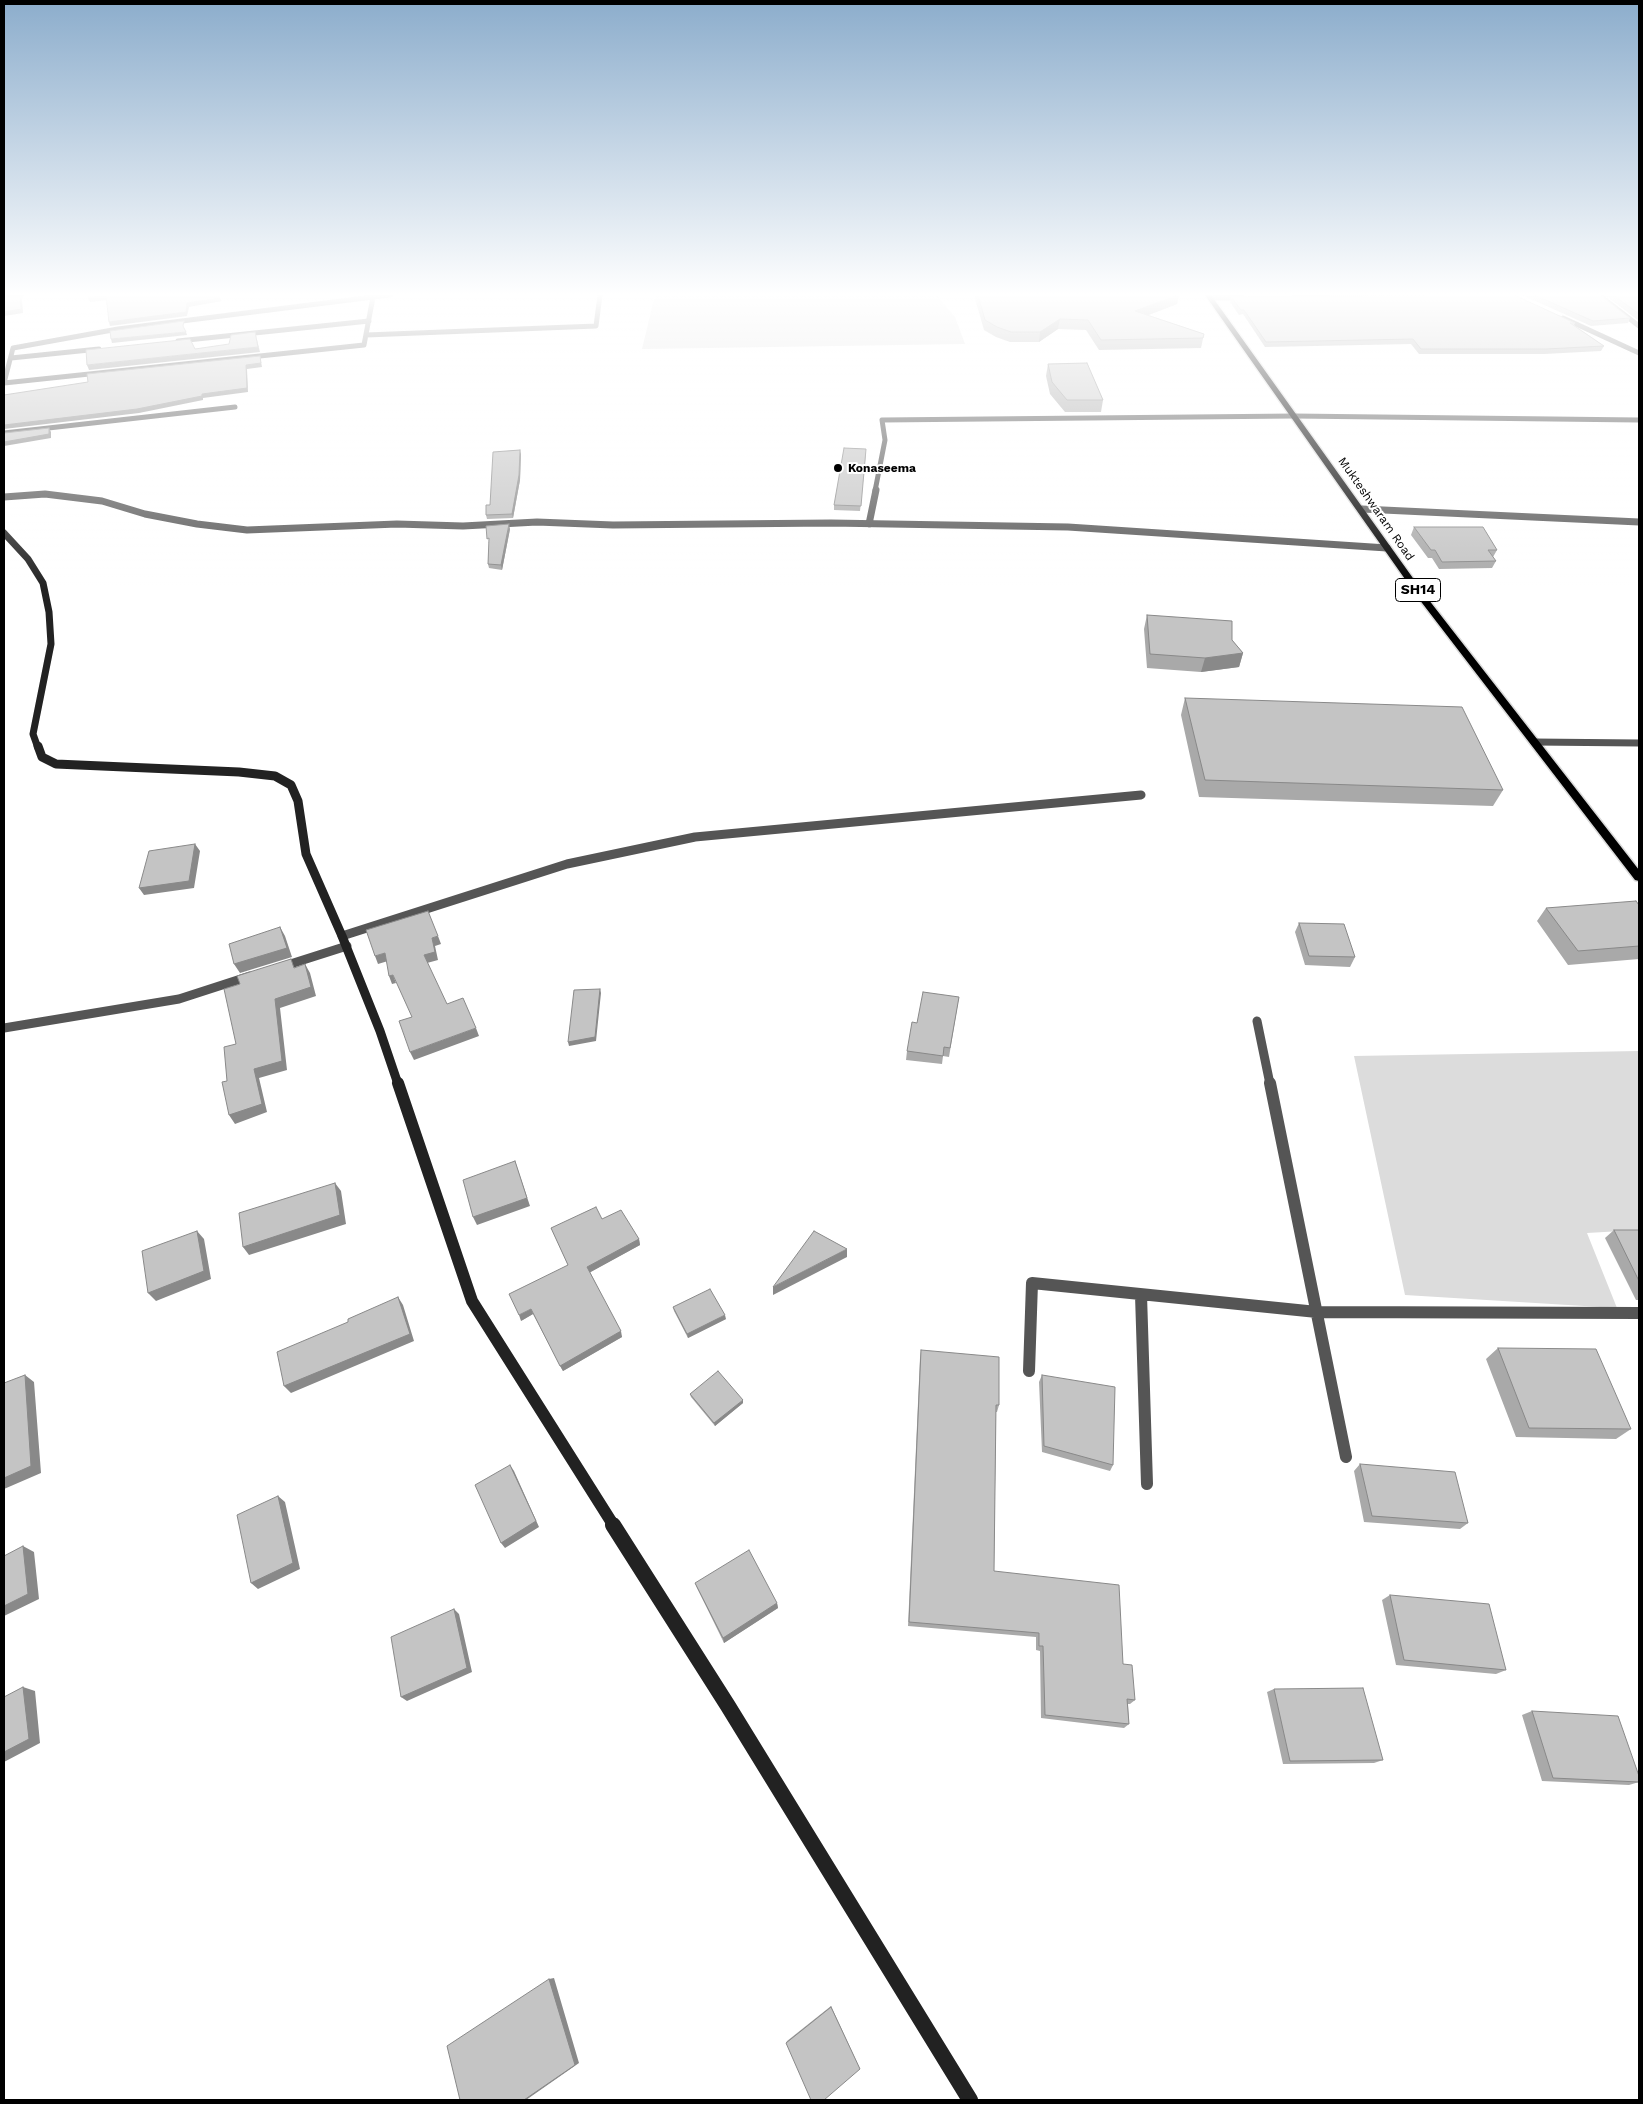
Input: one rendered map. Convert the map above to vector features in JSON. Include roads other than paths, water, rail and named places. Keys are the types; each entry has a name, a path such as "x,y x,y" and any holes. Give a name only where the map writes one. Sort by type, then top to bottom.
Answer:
{"main road":[{"name":"Mukteshwaram Road","path":"1278,393 1387,548 1639,877"},
{"path":"4,533 28,559 43,583 49,612 51,644 33,734 42,757 56,764 239,772 275,776 291,785 298,801 306,854 345,941 380,1032 472,1301 728,1706 970,2100"}],"street":[{"path":"4,433 235,407"},
{"path":"869,524 885,440 882,420 1294,416 1639,420"},
{"path":"4,497 16,494 45,494 102,501 145,514 197,524 246,530 397,524 463,526 537,522 588,522 613,525 869,524 1068,527 1387,548"},
{"path":"1362,510 1639,522"},
{"path":"1534,742 1639,743"},
{"path":"4,1028 178,999 267,971 345,941 567,864 695,837 1141,795"},
{"path":"1257,1020 1346,1457"},
{"path":"1029,1371 1032,1283 1317,1312 1639,1313"},
{"path":"1141,1295 1147,1484"}],"place":[{"name":"Konaseema","path":"838,468"}]}
